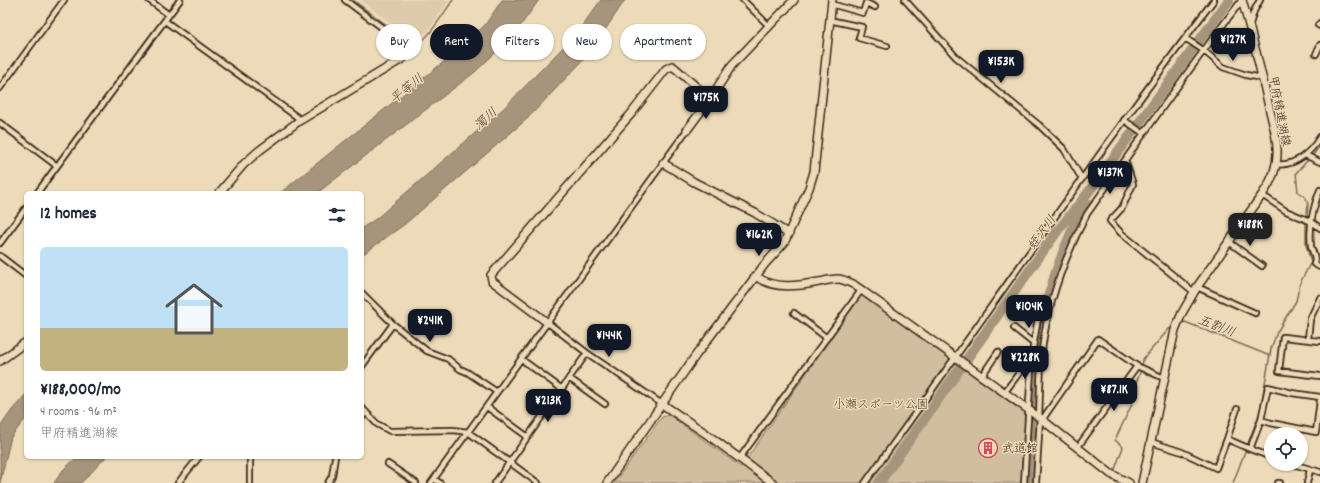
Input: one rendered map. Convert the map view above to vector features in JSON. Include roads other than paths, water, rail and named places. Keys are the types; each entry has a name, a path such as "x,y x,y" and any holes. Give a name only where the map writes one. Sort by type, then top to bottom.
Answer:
{"street":[{"path":"0,88 64,0"},
{"path":"149,0 169,15"},
{"path":"38,191 180,0"},
{"path":"344,0 377,24"},
{"path":"743,0 769,26"},
{"path":"440,483 433,481 645,190 663,162 710,99 732,65 794,0"},
{"path":"905,0 956,57 1039,125 1064,149 1082,179"},
{"path":"865,483 957,359 1082,179 1126,122 1214,0"},
{"path":"1036,483 1040,418 1040,370 1047,319 1067,256 1079,228 1142,133 1202,50 1243,0"},
{"name":"甲府精進湖線","path":"1142,483 1175,330 1195,289 1262,195 1274,174 1278,148 1276,136 1243,0"},
{"path":"1250,27 1254,11 1260,0"},
{"path":"607,483 696,355 765,264 781,248 789,234 809,188 814,172 831,2 863,13 866,3 875,7"},
{"path":"829,20 862,27 859,38 887,46"},
{"path":"165,21 297,118 299,121"},
{"path":"1320,23 1318,25 1320,26"},
{"path":"1186,38 1223,67 1246,75 1262,78"},
{"path":"1316,54 1320,45"},
{"path":"221,191 250,160 299,121 400,60"},
{"path":"710,99 675,68 672,66 666,69 620,126 491,275 492,281 588,353 773,483"},
{"path":"1126,122 1142,133"},
{"path":"0,123 57,166"},
{"path":"1276,164 1291,164 1305,155 1320,137"},
{"path":"1305,155 1320,162"},
{"path":"1125,160 1133,184 1122,208 1110,221 1121,233 1195,289 1255,313"},
{"path":"663,162 694,182 755,213 789,234"},
{"path":"1320,190 1314,206 1311,246 1316,260 1314,264 1320,267"},
{"path":"1262,195 1286,211 1312,222 1320,228"},
{"path":"0,243 24,211"},
{"path":"1229,242 1262,266"},
{"path":"0,256 24,274"},
{"path":"756,276 763,281 782,286 840,279 853,284 862,289 968,368 1040,418 1113,476 1129,483"},
{"path":"739,459 862,289"},
{"path":"364,295 393,324 427,351 448,359 460,369 497,392"},
{"path":"1308,339 1310,319 1320,298"},
{"path":"794,313 827,338"},
{"path":"1024,483 1030,411 1033,343 1038,318 1047,319"},
{"path":"364,363 393,324"},
{"path":"1014,328 1033,343"},
{"path":"1320,341 1283,337 1279,371 1320,376"},
{"path":"1040,418 1098,338 1137,367 1164,378"},
{"path":"0,361 24,343"},
{"path":"981,377 998,352"},
{"path":"495,483 509,461 588,353"},
{"path":"1004,393 1032,356"},
{"path":"521,359 562,389"},
{"path":"1077,448 1137,367"},
{"path":"570,378 605,404"},
{"path":"1250,449 1261,420 1268,387 1292,393 1320,397"},
{"path":"1261,420 1316,432 1320,400"},
{"path":"487,407 528,437"},
{"path":"1151,442 1182,452 1216,468 1237,409"},
{"path":"364,414 366,412 377,424 390,431 453,430 468,432 538,483"},
{"path":"1227,439 1264,454"},
{"path":"178,483 198,459"},
{"path":"250,459 250,483"},
{"path":"328,483 332,476 335,459"},
{"path":"388,464 416,483"},
{"path":"1307,483 1310,470 1320,472"}],"waterway":[{"path":"353,0 403,37 410,41 416,42 424,39 435,27 453,0"},
{"name":"蛭沢川","path":"879,483 1056,233 1087,194 1229,0"},
{"name":"五割川","path":"1312,156 1320,146"},
{"name":"五割川","path":"1247,446 1260,412 1271,349 1277,332 1296,301 1300,283 1311,262 1306,245 1308,204 1305,197 1298,192 1296,173 1309,159"},
{"path":"1030,483 1034,390 1043,321 1048,298 1060,261 1069,237 1086,202"},
{"path":"0,239 6,231"},
{"name":"五割川","path":"1181,324 1185,322 1270,356"},
{"name":"五割川","path":"1142,366 1143,359 1169,329 1174,327"},
{"name":"五割川","path":"1114,472 1123,447 1115,440 1132,404 1132,394 1141,370"},
{"name":"五割川","path":"1233,483 1246,449"},
{"name":"五割川","path":"1112,477 1111,479 1118,483"}],"place":[{"name":"武道館","path":"988,448"}],"water label":[{"name":"平等川","path":"406,88"},
{"name":"濁川","path":"485,118"}],"park label":[{"name":"小瀬スポーツ公園","path":"881,404"}]}
